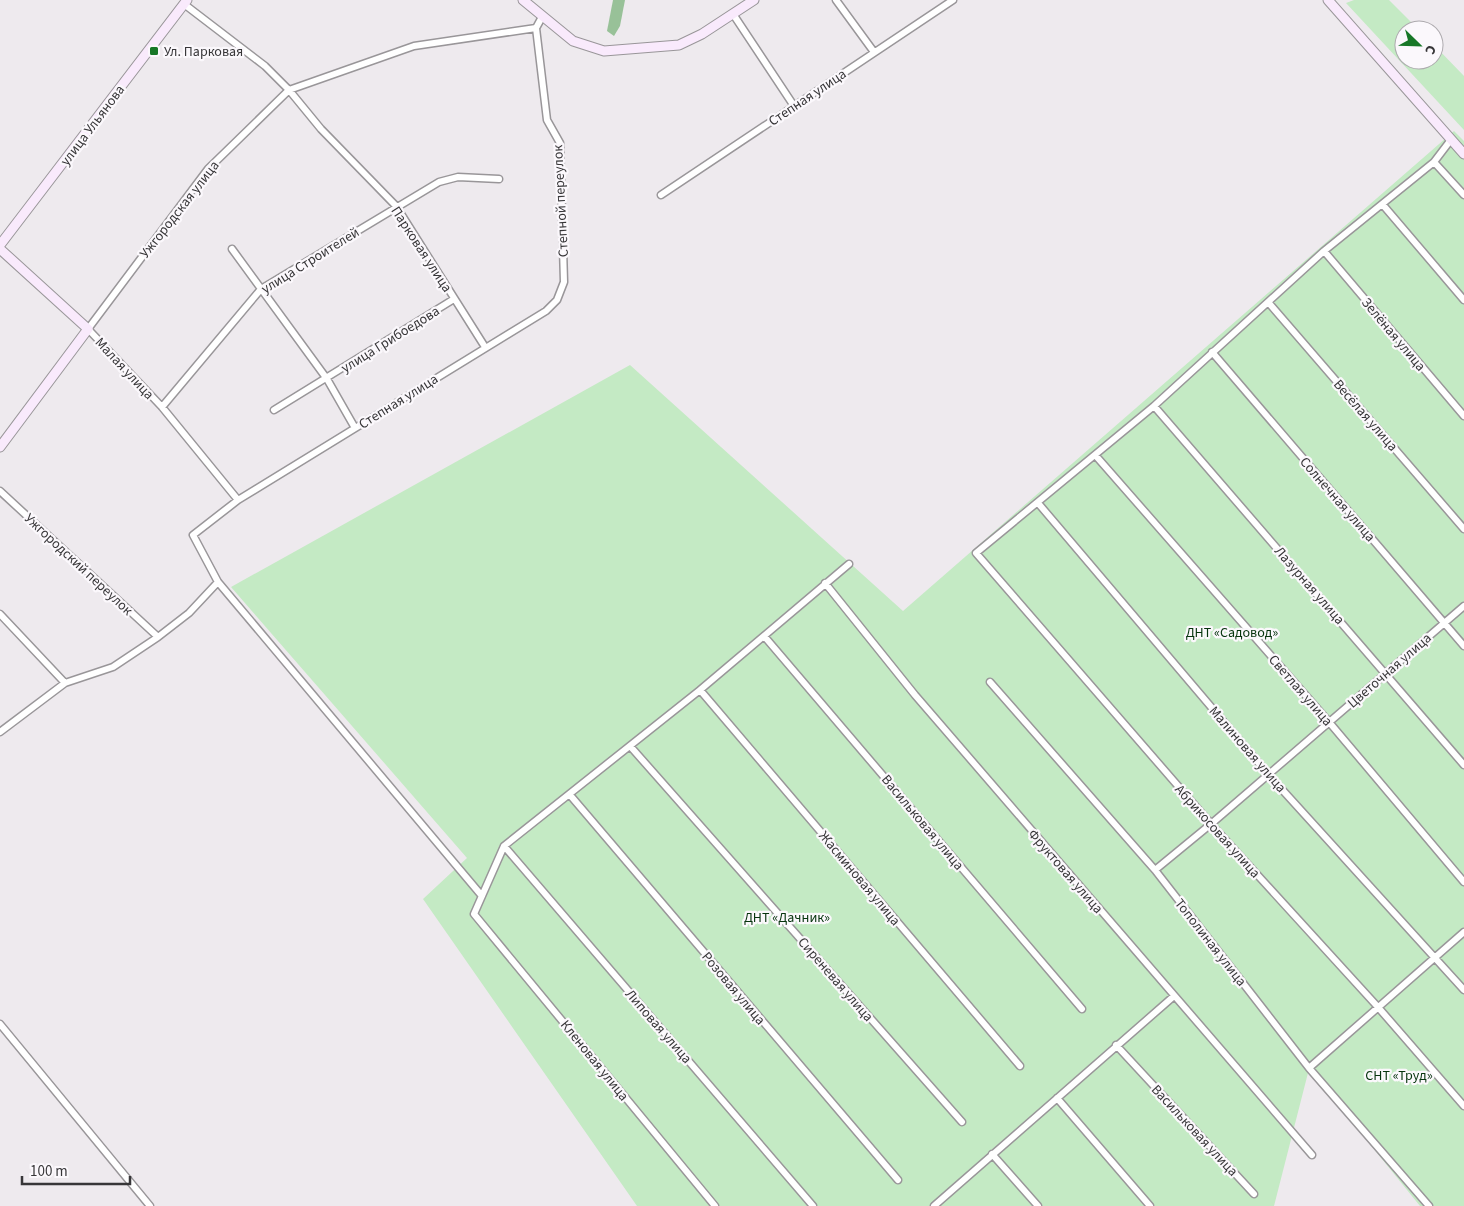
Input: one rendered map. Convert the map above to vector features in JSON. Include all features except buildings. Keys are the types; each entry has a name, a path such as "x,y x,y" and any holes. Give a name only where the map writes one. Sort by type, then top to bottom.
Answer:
{"street":[{"path":"523,0 573,41 604,51 679,45 754,0"},
{"path":"836,0 874,52"},
{"name":"Степная улица","path":"661,195 953,0"},
{"path":"1328,0 1450,141 1464,154"},
{"name":"улица Ульянова","path":"0,247 186,2 265,66 289,90"},
{"path":"733,14 794,106"},
{"path":"536,28 542,17"},
{"name":"Ужгородская улица","path":"0,447 208,169 289,90 414,46 536,28"},
{"name":"Степной переулок","path":"536,28 547,120 560,143 564,282 557,300"},
{"name":"Парковая улица","path":"289,90 322,129 396,206 485,347"},
{"path":"1038,503 1154,406 1324,251 1434,162 1450,141"},
{"path":"1434,162 1464,196"},
{"name":"улица Строителей","path":"162,407 261,289 396,206 439,182 458,177 499,179"},
{"path":"1383,205 1464,300"},
{"name":"Малая улица","path":"0,247 88,329 162,407 238,500"},
{"name":"улица Грибоедова","path":"232,249 326,379 355,428"},
{"name":"Зелёная улица","path":"1324,251 1464,416"},
{"name":"улица Грибоедова","path":"274,410 454,299"},
{"name":"Степная улица","path":"218,582 193,535 238,500 546,311 557,300"},
{"name":"Весёлая улица","path":"1268,302 1464,529"},
{"name":"Солнечная улица","path":"1212,352 1464,646"},
{"name":"Лазурная улица","path":"1154,406 1386,672 1464,765"},
{"name":"Светлая улица","path":"1096,456 1328,722 1464,882"},
{"name":"Ужгородский переулок","path":"0,491 158,637"},
{"name":"Абрикосовая улица","path":"1038,503 976,553 1211,824 1377,1006 1464,1106"},
{"name":"Малиновая улица","path":"1038,503 1268,774 1464,990"},
{"path":"0,732 65,684 113,667 158,637 189,613 218,582 482,896 504,846 700,690 849,564"},
{"name":"Фруктовая улица","path":"825,583 915,695 1312,1155"},
{"name":"Цветочная улица","path":"1155,870 1464,606"},
{"path":"1,617 65,684"},
{"name":"Васильковая улица","path":"764,636 1082,1009"},
{"name":"Тополиная улица","path":"990,682 1155,870 1309,1068 1429,1206"},
{"name":"Жасминовая улица","path":"700,690 1020,1066"},
{"name":"Сиреневая улица","path":"630,746 962,1122"},
{"name":"Розовая улица","path":"570,795 898,1180"},
{"name":"Липовая улица","path":"504,846 813,1206"},
{"name":"Кленовая улица","path":"482,896 474,914 715,1206"},
{"path":"1309,1068 1377,1006 1436,958 1464,932"},
{"path":"934,1206 1174,996"},
{"path":"0,1024 150,1206"},
{"name":"Васильковая улица","path":"1116,1045 1254,1194"},
{"path":"1057,1098 1150,1206"},
{"path":"992,1154 1038,1206"}],"green space":[{"path":"1354,0 1389,0 1409,20 1394,20 1394,55 1346,3"},
{"path":"1444,55 1464,76 1464,130 1408,70 1444,70"},
{"name":"ДНТ «Дачник»","path":"1454,131 1464,141 1464,1206 1420,1206 1309,1069 1274,1206 637,1206 423,899 467,858 231,587 630,365 903,611"}],"shaded area":[{"path":"613,0 625,0 620,26 614,36 607,31"}],"place":[{"name":"Ул. Парковая","path":"154,51"}],"park label":[{"name":"ДНТ «Садовод»","path":"1232,632"},
{"name":"СНТ «Труд»","path":"1399,1075"}]}
